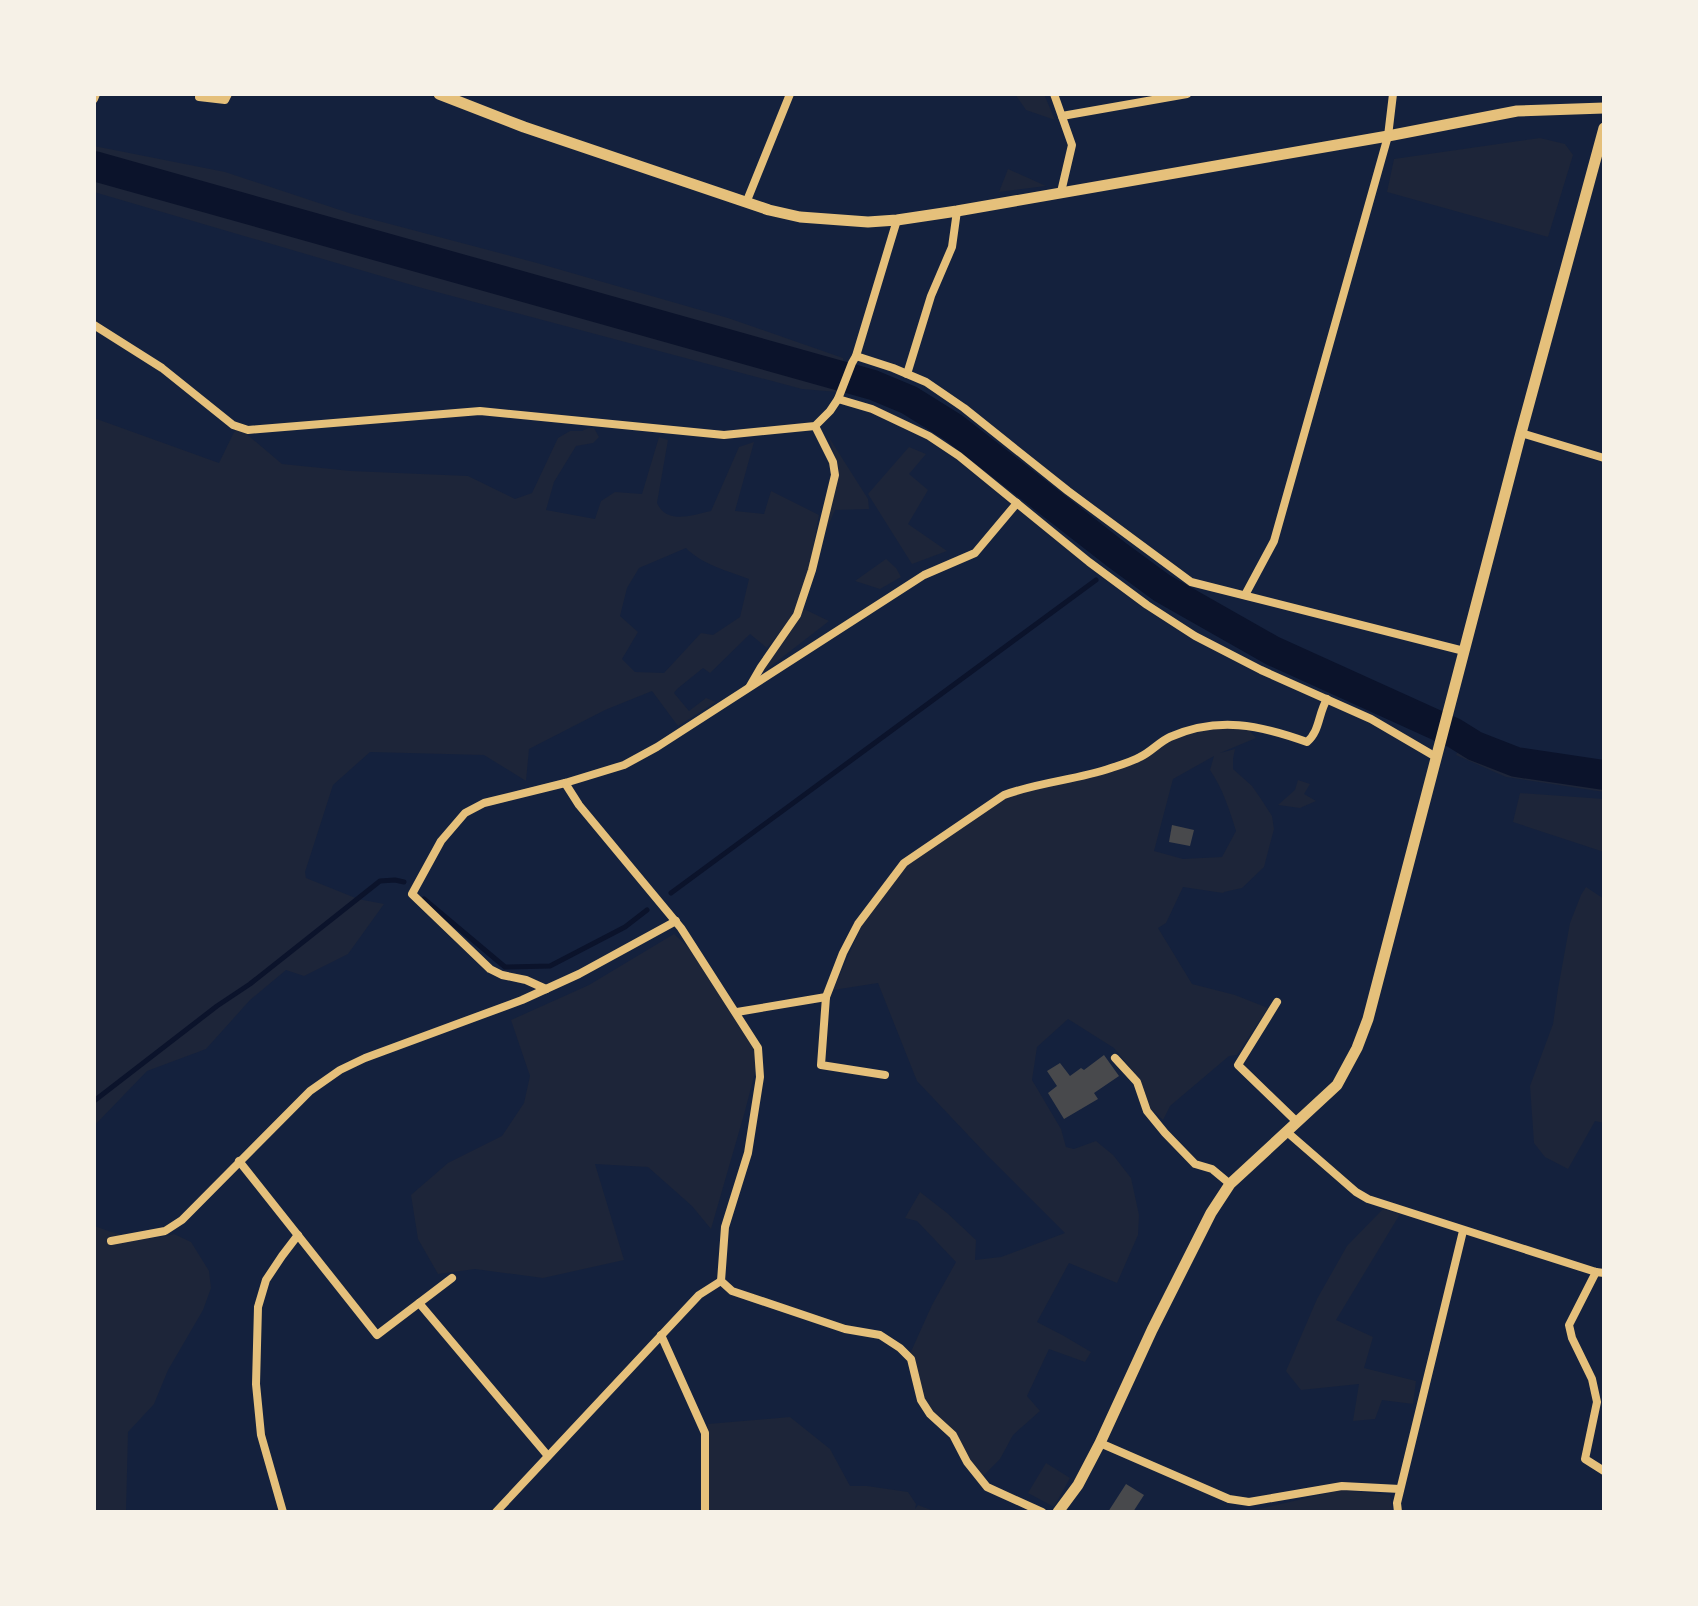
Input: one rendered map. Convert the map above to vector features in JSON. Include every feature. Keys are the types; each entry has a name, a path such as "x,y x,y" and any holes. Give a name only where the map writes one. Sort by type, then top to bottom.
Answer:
{"street":[{"path":"199,97 225,100 228,94"},
{"path":"746,203 790,94"},
{"path":"1054,94 1072,145 1061,192"},
{"path":"1062,116 1187,94"},
{"path":"1245,595 1274,541 1388,136 1393,94"},
{"path":"443,95 537,132 746,203 800,217 868,222 957,211 1517,111 1604,108"},
{"path":"1058,1512 1078,1485 1100,1443 1211,1213 1230,1184 1337,1085 1357,1048 1368,1019 1604,128"},
{"path":"907,374 931,296 952,247 957,211"},
{"path":"94,325 162,368 233,425 248,430 480,411 724,435 815,426 830,411 843,388 897,220"},
{"path":"854,359 926,382 1191,582 1464,651"},
{"path":"838,399 872,409 929,436 959,456 1089,562 1195,636 1437,753"},
{"path":"747,690 797,615 812,570 835,475 833,462 815,426"},
{"path":"1521,433 1604,458"},
{"path":"546,989 490,969 412,894 441,841 465,813 484,803 624,765 657,747 924,575 975,553 1017,503"},
{"path":"885,1075 821,1065 826,997 858,924 904,863 1004,795 1109,769 1141,757 1167,738 1190,730 1216,724 1244,725 1307,742 1315,735 1321,708 1327,699"},
{"path":"565,783 579,805 676,921 758,1048 760,1077 748,1153 725,1227 721,1281"},
{"path":"111,1241 165,1231 182,1220 310,1091 340,1070 522,1000 579,974 676,921"},
{"path":"737,1012 826,997"},
{"path":"1277,1002 1238,1065 1297,1122"},
{"path":"1115,1058 1137,1082 1147,1111 1165,1133 1195,1164 1212,1169 1230,1184"},
{"path":"1287,1132 1368,1199 1600,1273 1569,1325 1592,1379 1597,1402 1585,1459 1604,1471"},
{"path":"239,1161 377,1335 452,1278"},
{"path":"1398,1512 1400,1489 1463,1231"},
{"path":"283,1512 261,1435 256,1384 258,1307 266,1280 298,1235"},
{"path":"496,1512 699,1295 721,1281"},
{"path":"721,1281 732,1291 845,1329 880,1335 900,1348 911,1359 921,1400 930,1414 953,1435 967,1462 987,1487 1042,1512"},
{"path":"419,1303 548,1456"},
{"path":"661,1335 705,1433 705,1512"},
{"path":"1100,1443 1229,1499 1249,1502 1342,1486 1400,1489"}],"shaded area":[{"path":"1015,94 1044,94 1055,120 1026,110"},
{"path":"1540,138 1565,144 1573,155 1548,237 1387,192 1394,159"},
{"path":"94,146 225,172 352,214 728,318 843,358 849,393 802,389 422,288 94,192"},
{"path":"1008,169 1046,186 999,192"},
{"path":"94,418 219,463 237,426 282,464 351,471 468,476 515,499 532,493 558,438 570,431 594,428 599,437 593,443 576,446 554,482 546,510 595,519 601,501 615,492 642,494 659,437 668,440 657,503 667,514 681,517 711,511 739,447 754,442 735,511 764,514 771,491 819,515 801,597 779,634 767,648 750,634 710,673 703,668 674,693 689,711 706,698 716,702 678,726 652,691 605,710 529,749 526,781 484,755 370,752 333,785 305,872 306,878 358,899 384,904 348,954 304,976 286,970 250,1000 206,1049 147,1071 94,1126","holes":["686,548 715,566 749,579 740,617 713,635 701,633 664,673 635,672 622,659 638,632 620,616 627,588 639,568"]},
{"path":"828,436 868,499 869,509 835,510 825,533 839,468"},
{"path":"909,447 926,454 909,474 928,490 908,524 947,551 912,564 868,494"},
{"path":"886,559 901,577 880,589 855,581"},
{"path":"804,609 829,621 762,673"},
{"path":"1216,724 1244,725 1256,738 1220,753 1235,749 1233,769 1252,786 1272,816 1274,829 1264,867 1242,888 1223,893 1183,887 1166,923 1158,928 1192,984 1235,995 1268,1008 1237,1055 1229,1056 1170,1106 1163,1120 1151,1109 1139,1079 1114,1048 1068,1019 1037,1047 1032,1080 1061,1129 1066,1147 1074,1149 1096,1141 1113,1155 1131,1178 1139,1215 1138,1235 1117,1283 1069,1263 1037,1322 1091,1352 1085,1362 1049,1349 1027,1396 1040,1411 1013,1435 1000,1459 982,1477 921,1400 909,1356 956,1262 917,1221 905,1218 920,1192 976,1240 975,1260 1001,1257 1065,1233 917,1081 878,983 833,990 869,909 904,863 1016,791 1127,762 1169,738","holes":["1214,756 1210,770 1222,792 1236,831 1222,857 1183,859 1154,851 1173,779"]},
{"path":"1506,744 1604,768 1604,792 1506,777 1456,755 1460,747 1497,757"},
{"path":"1298,780 1310,784 1304,794 1316,801 1300,808 1278,805 1295,790"},
{"path":"1520,793 1604,799 1604,852 1513,822"},
{"path":"1586,887 1604,899 1604,1123 1595,1121 1568,1169 1545,1157 1534,1143 1530,1086 1553,1024 1570,923"},
{"path":"674,934 702,960 759,1057 711,1229 692,1206 648,1167 595,1164 624,1260 543,1278 475,1269 438,1274 418,1239 411,1195 448,1163 502,1136 524,1103 530,1076 511,1020 589,985"},
{"path":"1383,1209 1400,1214 1336,1320 1373,1337 1364,1368 1416,1381 1413,1404 1382,1400 1375,1419 1353,1421 1359,1384 1301,1390 1286,1371 1317,1299 1347,1246"},
{"path":"94,1226 133,1238 174,1234 191,1242 209,1271 211,1288 203,1310 168,1370 154,1404 128,1432 126,1512 94,1512"},
{"path":"790,1417 830,1449 850,1486 908,1492 916,1504 915,1509 918,1505 936,1512 705,1512 708,1424"},
{"path":"1046,1463 1070,1478 1054,1507 1028,1493"},
{"path":"1341,1490 1390,1495 1393,1512 1258,1512 1259,1509"}],"building":[{"path":"1172,825 1194,830 1190,846 1169,842"},
{"path":"1104,1055 1119,1076 1094,1093 1098,1099 1064,1119 1048,1093 1057,1086 1047,1071 1060,1063 1070,1076"},
{"path":"1126,1484 1144,1495 1133,1512 1108,1512"}],"waterway":[{"path":"94,166 873,385 909,400 954,428 1162,588 1273,651 1454,733 1475,746 1516,762 1604,775"},
{"path":"1110,565 1117,555"},
{"path":"671,893 1096,580"},
{"path":"94,1101 380,881 404,882"},
{"path":"424,899 505,967 550,966 625,927 647,910"}]}
